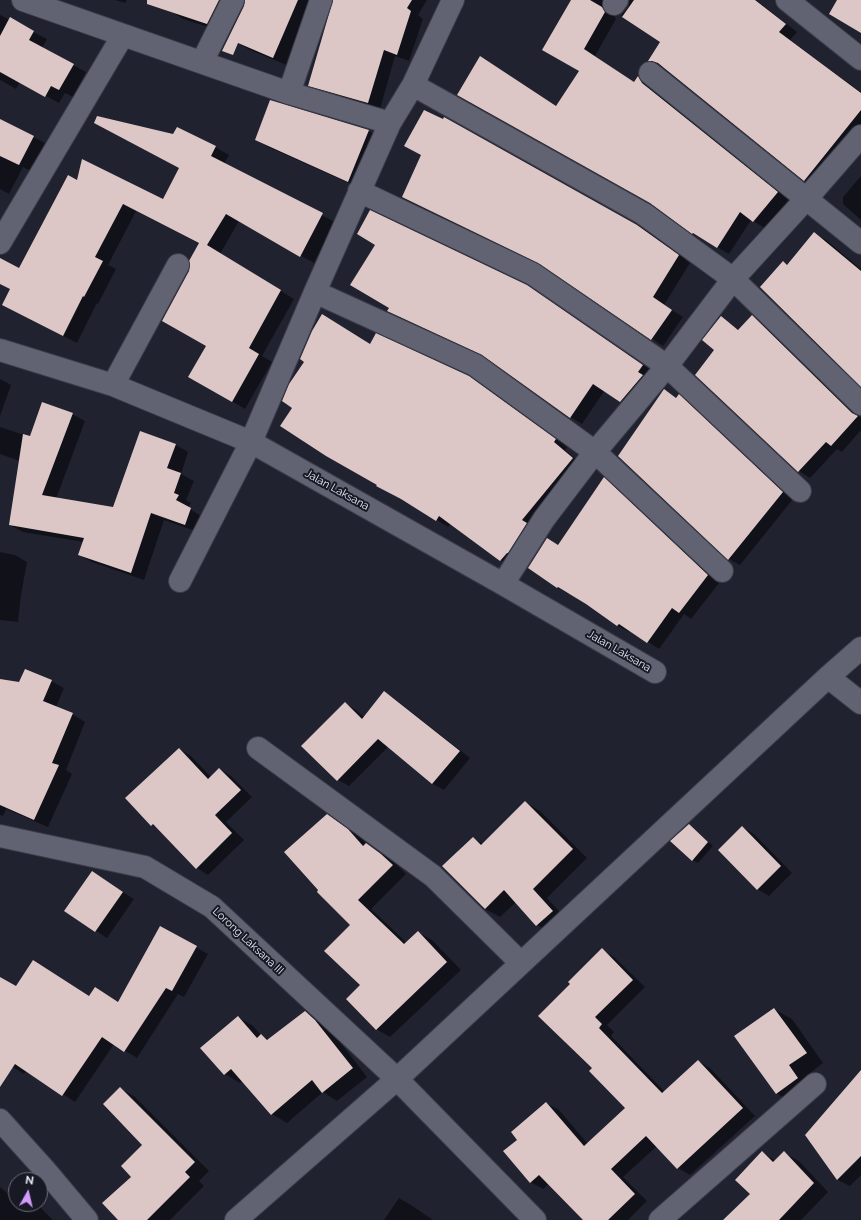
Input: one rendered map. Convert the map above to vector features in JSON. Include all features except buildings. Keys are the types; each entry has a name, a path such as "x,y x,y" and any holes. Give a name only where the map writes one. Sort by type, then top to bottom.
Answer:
{"street":[{"path":"22,0 289,93 390,123"},
{"path":"202,62 233,0"},
{"path":"289,93 320,0"},
{"path":"180,581 252,442 315,292 390,123 414,85 453,0"},
{"path":"788,0 861,59"},
{"path":"0,243 123,35"},
{"path":"650,72 861,243"},
{"path":"414,85 644,214 732,279 861,404"},
{"path":"503,584 544,519 595,452 668,366 732,279 807,198 861,136"},
{"path":"360,191 533,274 668,366 800,491"},
{"path":"113,385 178,265"},
{"path":"315,292 475,365 595,452 722,571"},
{"name":"Jalan Laksana","path":"0,350 113,385 252,442 656,672"},
{"path":"236,1220 397,1079 828,677 861,648"},
{"path":"828,677 861,703"},
{"path":"258,748 433,876 521,963"},
{"name":"Lorong Laksana III","path":"0,836 145,867 212,907 397,1079 535,1220"},
{"path":"660,1220 815,1084"},
{"path":"0,1120 45,1170 86,1220"}]}
